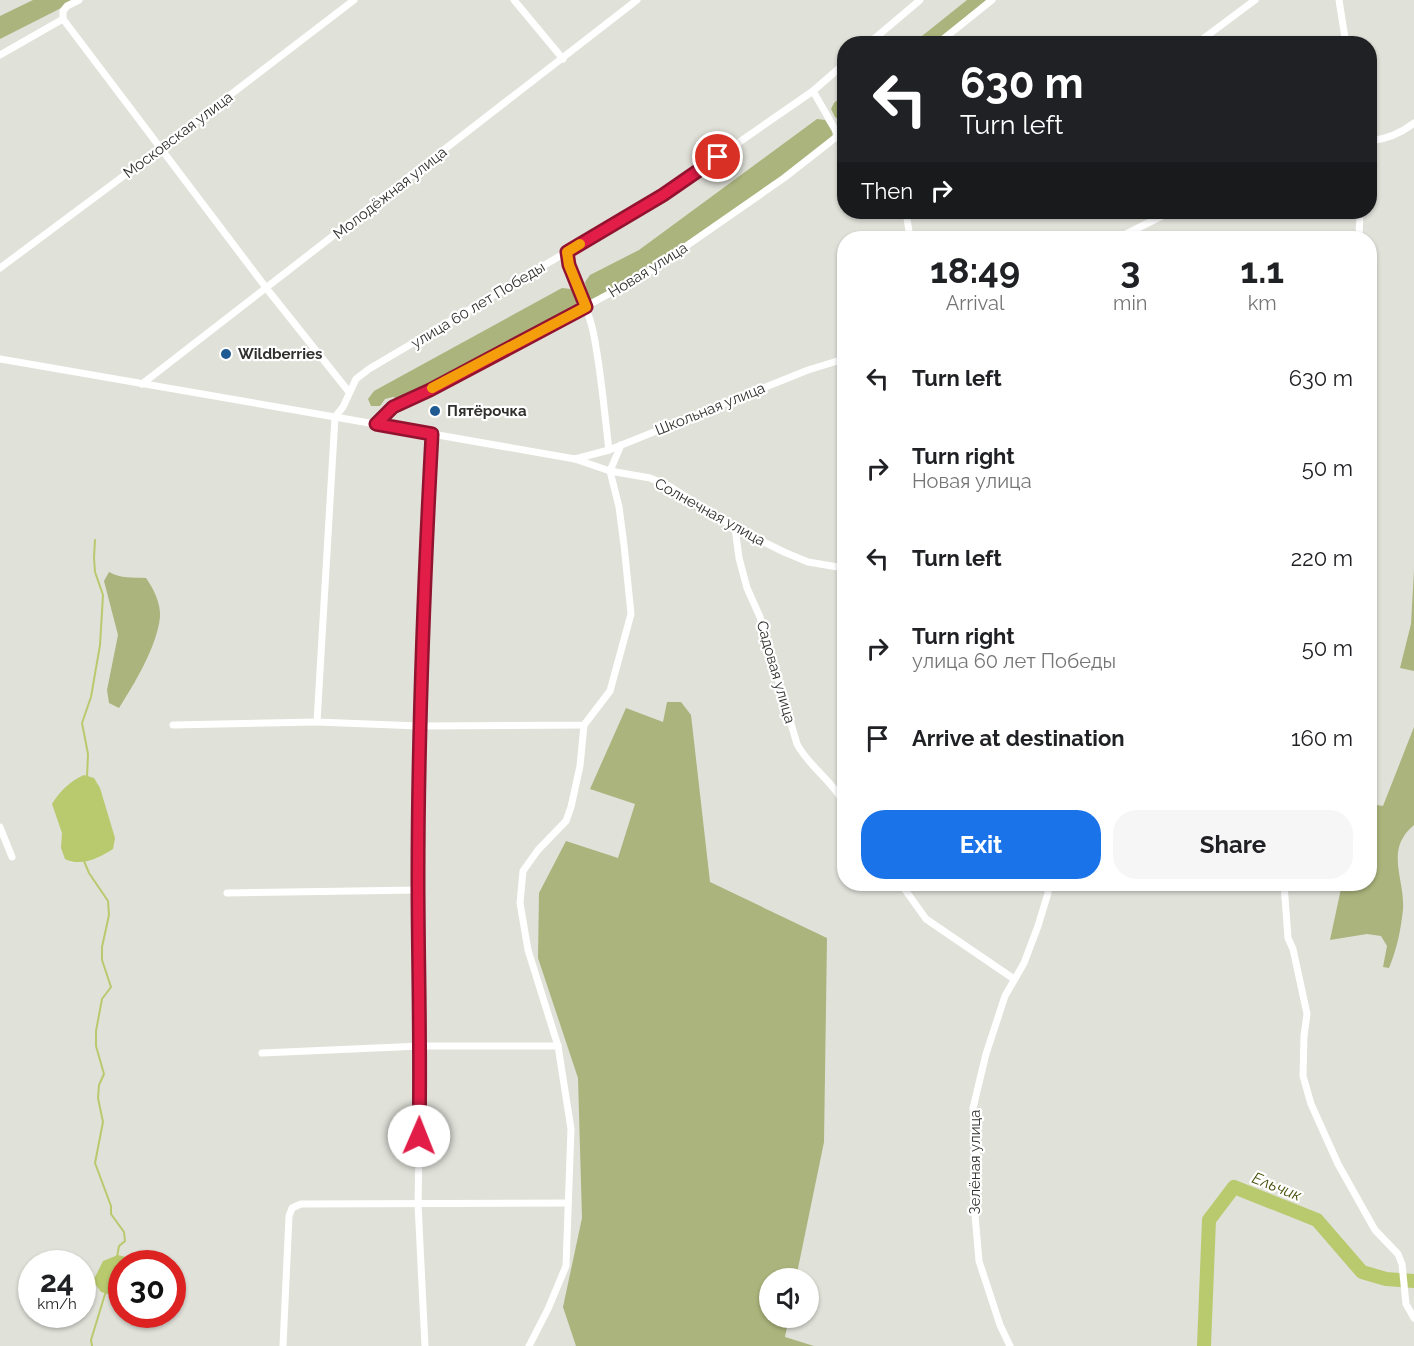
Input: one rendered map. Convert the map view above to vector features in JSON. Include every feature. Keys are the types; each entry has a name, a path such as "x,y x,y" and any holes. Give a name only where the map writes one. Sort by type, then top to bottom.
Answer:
{"street":[{"path":"79,0 67,6 63,11 63,19 267,289 349,393"},
{"name":"Московская улица","path":"0,268 354,0"},
{"path":"514,0 563,58"},
{"name":"Молодёжная улица","path":"142,384 637,0"},
{"path":"877,36 920,0"},
{"path":"947,36 992,0"},
{"path":"1207,36 1255,0"},
{"path":"1339,0 1345,36"},
{"path":"0,55 63,19"},
{"name":"улица 60 лет Победы","path":"335,417 343,407 356,380 369,369 663,195 813,91 837,70"},
{"path":"813,91 837,126"},
{"path":"1377,140 1386,139 1414,123"},
{"name":"Новая улица","path":"376,424 393,407 430,390 646,274 784,178 837,137"},
{"path":"1132,231 1156,219"},
{"path":"567,252 569,265 593,331 609,450"},
{"name":"Солнечная улица","path":"0,359 575,459 610,471 650,478 669,486 735,528 784,552 808,562 837,567"},
{"name":"Школьная улица","path":"575,459 609,450 808,370 837,361"},
{"path":"317,722 335,417"},
{"path":"425,1346 418,1204 421,1046 418,890 419,726 432,434"},
{"path":"529,1346 548,1310 566,1266 571,1129 558,1046 528,950 520,903 523,870 566,820 580,766 584,725 610,691 631,614 619,507 610,471 621,445"},
{"name":"Садовая улица","path":"735,528 739,558 747,588 760,617 797,744 804,757 828,779 837,792"},
{"path":"173,725 317,722 419,726 584,725"},
{"path":"0,827 12,857"},
{"path":"227,893 418,890"},
{"path":"906,891 926,919 1014,979"},
{"name":"Зелёная улица","path":"1010,1346 1000,1325 980,1261 975,1215 977,1166 974,1108 986,1054 1005,996 1024,963 1048,891"},
{"path":"1284,891 1285,922 1307,1014 1303,1076 1311,1104 1338,1164 1375,1230 1398,1254 1402,1264 1406,1304 1414,1318"},
{"path":"262,1053 421,1046 558,1046"},
{"path":"283,1346 289,1216 292,1208 301,1204 568,1203"}],"shaded area":[{"path":"33,0 77,0 0,39 0,16"},
{"path":"967,0 986,0 942,36 922,36"},
{"path":"837,100 837,118 831,109"},
{"path":"817,119 825,120 832,131 833,138 787,174 647,271 591,301 585,282 590,275 639,250"},
{"path":"562,288 571,289 576,294 576,308 403,400 393,397 385,399 380,406 371,406 368,399 374,391"},
{"path":"1414,570 1414,671 1400,668 1411,624"},
{"path":"109,572 122,577 146,578 156,596 160,612 155,640 150,652 119,708 109,703 107,690 118,635 104,581"},
{"path":"667,702 681,702 691,715 710,882 827,938 824,1142 798,1268 759,1268 759,1328 787,1328 785,1337 814,1346 576,1346 563,1307 582,1218 578,1078 538,958 539,893 566,841 618,858 635,804 590,789 626,708 663,722"},
{"path":"1414,727 1414,825 1400,844 1398,854 1403,909 1398,939 1389,968 1383,967 1387,946 1381,936 1367,934 1330,940 1340,891 1377,891 1377,805 1383,806"},
{"path":"84,775 94,778 100,788 115,838 113,849 96,858 77,862 65,859 61,848 62,833 52,804 66,787"},
{"path":"108,1259 108,1294 101,1292 96,1285 96,1275 103,1261"}],"waterway":[{"path":"87,777 88,754 82,723 91,697 100,645 103,595 95,572 95,540"},
{"path":"84,861 89,873 108,901 109,915 102,947 102,960 111,987 102,999 96,1031 96,1046 104,1074 99,1085 98,1098 103,1122 95,1163 111,1206 111,1214 124,1232 125,1241 119,1246 118,1250"},
{"name":"Ельчик","path":"1204,1346 1209,1220 1234,1187 1317,1220 1362,1272 1386,1279 1414,1281"},
{"path":"92,1346 91,1340 106,1291"}],"slow traffic":[{"path":"432,388 586,307 569,265 567,252 580,244"}],"place":[{"name":"Wildberries","path":"226,354"},
{"name":"Пятёрочка","path":"435,411"}],"route":[{"path":"419,1136 421,1046 418,879 419,726 432,434 376,424 393,407 430,390 586,307 569,265 567,252 663,195 718,157"}]}
